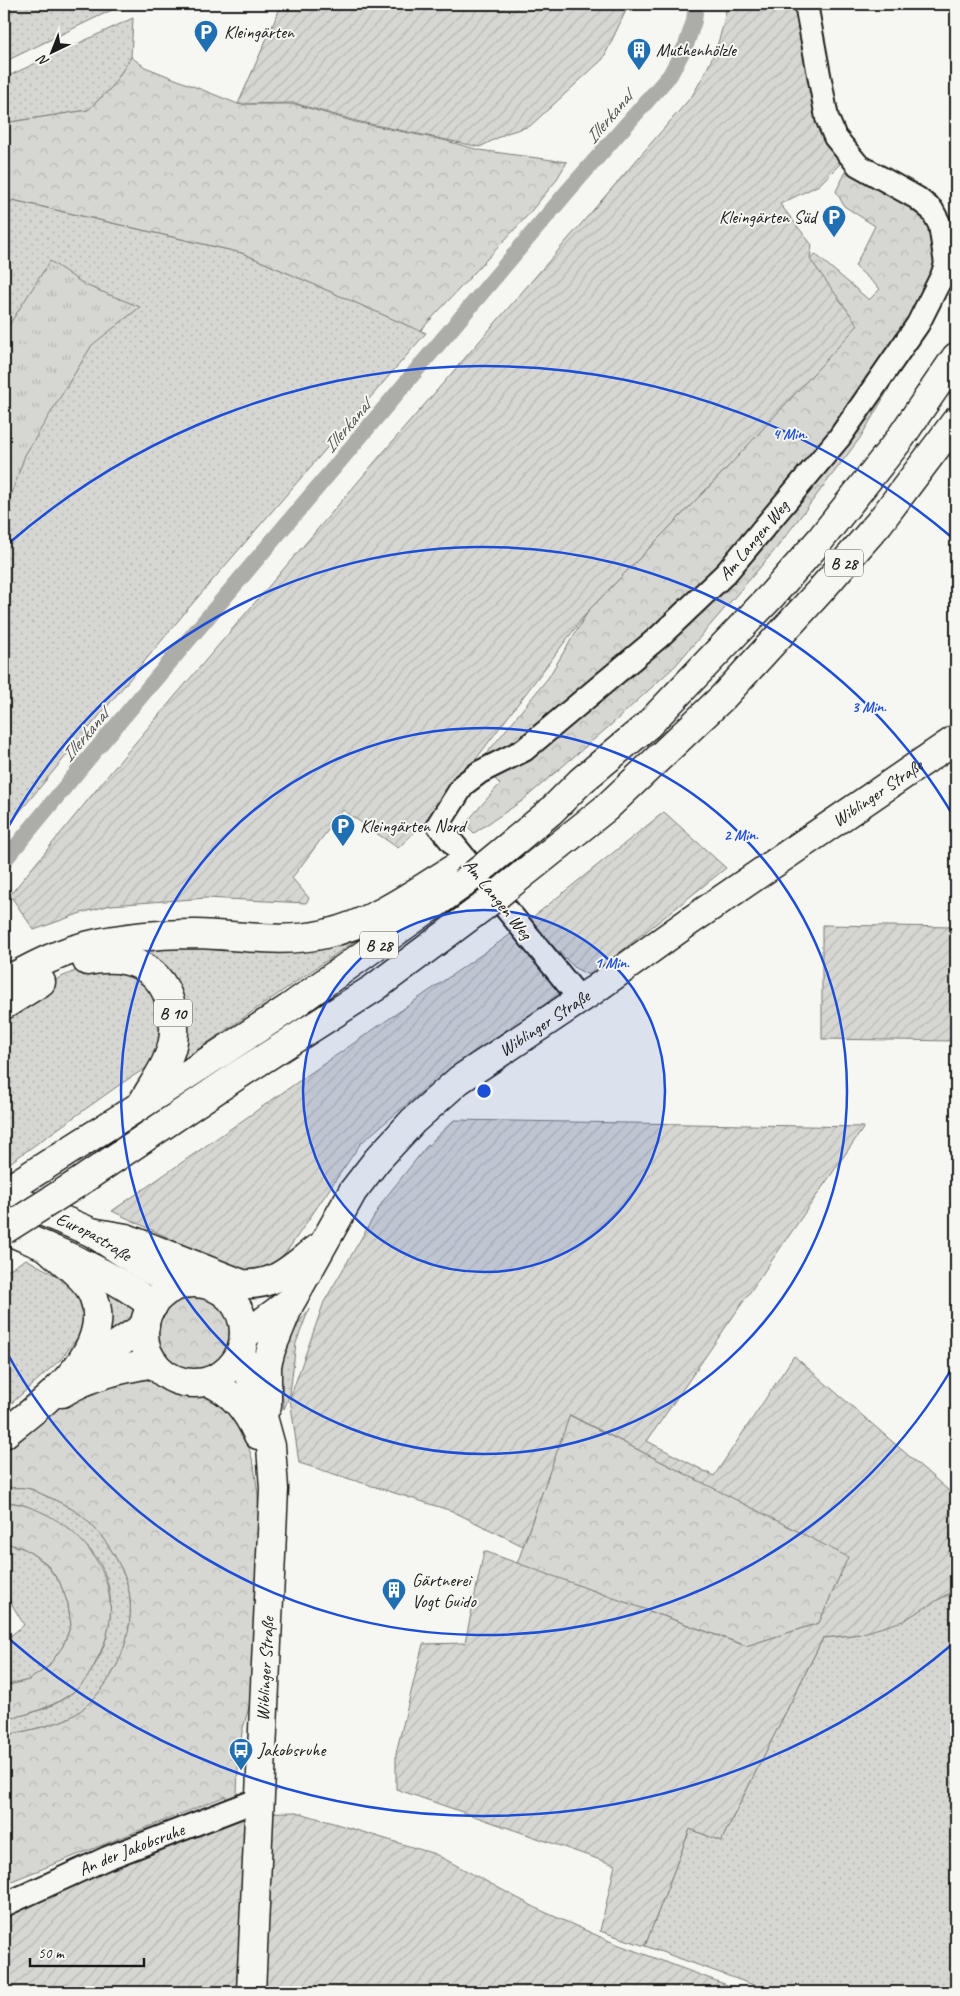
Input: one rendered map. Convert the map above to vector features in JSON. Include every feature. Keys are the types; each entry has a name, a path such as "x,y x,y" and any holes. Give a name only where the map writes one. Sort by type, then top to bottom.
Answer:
{"main road":[{"path":"926,402 956,338"},
{"name":"B 28","path":"141,1105 289,1008 480,858 550,812 581,781 648,724 772,595 899,440 956,357"},
{"name":"B 28","path":"4,1230 374,988 484,906 606,808 723,698 819,592 879,523 956,421"},
{"name":"Wiblinger Straße","path":"251,1992 274,1489 271,1446 267,1427 243,1344 292,1300 353,1191 377,1160 413,1121 459,1080 580,999 690,921 956,739"},
{"path":"4,982 50,959 75,950 108,942 152,936 196,934 270,939 324,934 353,926 459,876"},
{"name":"B 10","path":"4,1005 60,971 81,962 116,958 128,960 145,967 165,987 171,1003 174,1030 167,1061 141,1105 42,1166 4,1193"},
{"name":"Europastraße","path":"4,1193 91,1232 152,1271 180,1285"},
{"name":"Europastraße","path":"4,1230 48,1248 129,1288 149,1316"},
{"path":"91,1232 126,1238 233,1281 252,1285 270,1282 324,1244"},
{"path":"48,1248 79,1276 91,1290 97,1307 97,1324 93,1337 84,1358 70,1377"},
{"name":"Wiblinger Straße","path":"232,1300 248,1303 263,1301 276,1295 308,1272"},
{"name":"B 10","path":"180,1285 194,1283 208,1285 221,1291 232,1300 244,1322 243,1344"},
{"path":"180,1285 160,1297 149,1316 145,1339 148,1352 154,1363 163,1372 179,1381 197,1384 209,1382 222,1375 233,1365 243,1344"},
{"path":"267,1427 267,1365 276,1335 292,1300"},
{"path":"4,1434 37,1408 70,1377 149,1316"},
{"path":"37,1408 67,1389 95,1376 121,1368 154,1363"},
{"name":"Wiblinger Straße","path":"209,1382 229,1392 249,1416 272,1466"}],"street":[{"name":"Am Langen Weg","path":"580,999 438,825 464,784 480,772 524,750 660,636 726,573 839,438 918,324 946,264 940,225 932,210 917,198 858,165 835,137 827,118 806,4"},
{"name":"An der Jakobsruhe","path":"4,1905 107,1858 260,1799"}],"green space":[{"path":"4,4 124,4 4,62"},
{"path":"282,4 629,4 603,59 530,126 507,133 480,147 356,121 294,103 238,104"},
{"path":"727,4 798,4 826,138 840,164 819,185 780,204 812,245 810,259 858,325 727,468 589,610 435,813 398,848 343,810 292,878 309,898 306,903 206,898 111,905 81,913 34,930 10,895 124,756 380,456 692,96 715,52"},
{"path":"133,18 131,57 112,87 88,110 4,123 4,78"},
{"path":"131,57 145,67 238,104 295,104 355,122 443,140 479,150 567,162 555,182 527,216 420,331 242,253 13,200 4,206 4,123 88,110 112,87"},
{"path":"855,169 956,218 956,279 925,327 860,438 775,550 675,666 613,723 522,801 474,833 465,824 500,784 479,763 548,678 589,610 727,468 810,260 815,254 869,300 880,289 855,266 875,226 844,206 836,191 846,172"},
{"path":"12,200 242,253 426,333 192,604 12,821 4,803 4,206"},
{"path":"50,261 85,285 140,307 92,345 25,455 4,515 4,333"},
{"path":"664,812 726,868 590,976 575,968 528,921"},
{"path":"822,925 956,927 956,1041 822,1039"},
{"path":"514,932 562,992 419,1094 361,1143 287,1251 271,1268 245,1271 203,1254 112,1211"},
{"path":"365,934 181,1061 180,1038 123,949"},
{"path":"108,966 146,982 163,1010 159,1045 146,1068 4,1167 4,1017 59,978 82,968"},
{"path":"454,1120 864,1127 647,1441 714,1476 794,1356 956,1497 956,1589 903,1621 860,1634 823,1638 721,1841 690,1829 645,1946 600,1931 615,1865 396,1789 396,1753 423,1644 465,1643 484,1551 746,1646 819,1623 848,1557 570,1415 523,1546 452,1511 299,1463 290,1398 324,1302 383,1201 426,1147"},
{"path":"26,1259 79,1288 85,1297 82,1332 61,1359 4,1410 4,1273"},
{"path":"108,1284 135,1306 136,1314 132,1326 92,1353 100,1289"},
{"path":"194,1294 209,1297 222,1306 231,1319 234,1334 231,1349 222,1362 209,1371 194,1374 179,1371 166,1362 157,1349 154,1334 157,1319 166,1306 179,1297"},
{"path":"309,1309 296,1343 290,1394 284,1409 281,1377 286,1350 298,1324"},
{"path":"142,1378 187,1395 207,1393 220,1400 244,1432 254,1465 258,1495 261,1608 254,1689 242,1732 237,1795 225,1805 226,1796 4,1884 4,1736 69,1718 89,1703 100,1691 118,1663 124,1647 130,1615 130,1598 124,1575 113,1552 98,1531 81,1515 49,1497 29,1489 4,1488 4,1449 69,1399 96,1387"},
{"path":"569,1415 849,1556 819,1623 747,1646 517,1564"},
{"path":"4,1488 31,1489 53,1499 81,1515 98,1531 113,1552 124,1575 130,1598 130,1615 124,1647 118,1663 100,1691 89,1703 69,1718 4,1736 4,1695 6,1695 8,1719 36,1711 62,1700 78,1687 91,1671 101,1652 108,1632 110,1610 109,1589 103,1570 92,1552 30,1508 21,1504 4,1502"},
{"path":"4,1502 23,1505 48,1515 68,1528 85,1544 98,1562 106,1583 110,1605 109,1628 101,1651 85,1681 69,1695 53,1704 8,1719 5,1686 29,1680 48,1667 63,1646 71,1625 68,1604 60,1583 46,1563 25,1549 4,1542"},
{"path":"4,1542 25,1549 45,1563 60,1583 68,1604 71,1625 63,1646 48,1667 29,1680 5,1686 4,1662 9,1660 4,1647 4,1641 24,1625 4,1591"},
{"path":"956,1589 956,1992 773,1992 645,1946 690,1829 721,1841 823,1638 860,1634 948,1595"},
{"path":"297,1812 435,1854 540,1910 614,1943 746,1992 4,1992 4,1908 242,1813"}],"waterway":[{"name":"Illerkanal","path":"4,861 567,192 670,75 686,45 694,21 696,4"}],"place":[{"name":"Kleingärten","path":"206,53"},
{"name":"Muthenhölzle","path":"639,71"},
{"name":"Kleingärten Süd","path":"834,238"},
{"name":"Kleingärten Nord","path":"343,847"},
{"name":"Gärtnerei Vogt Guido","path":"394,1611"},
{"name":"Jakobsruhe","path":"241,1771"}]}
